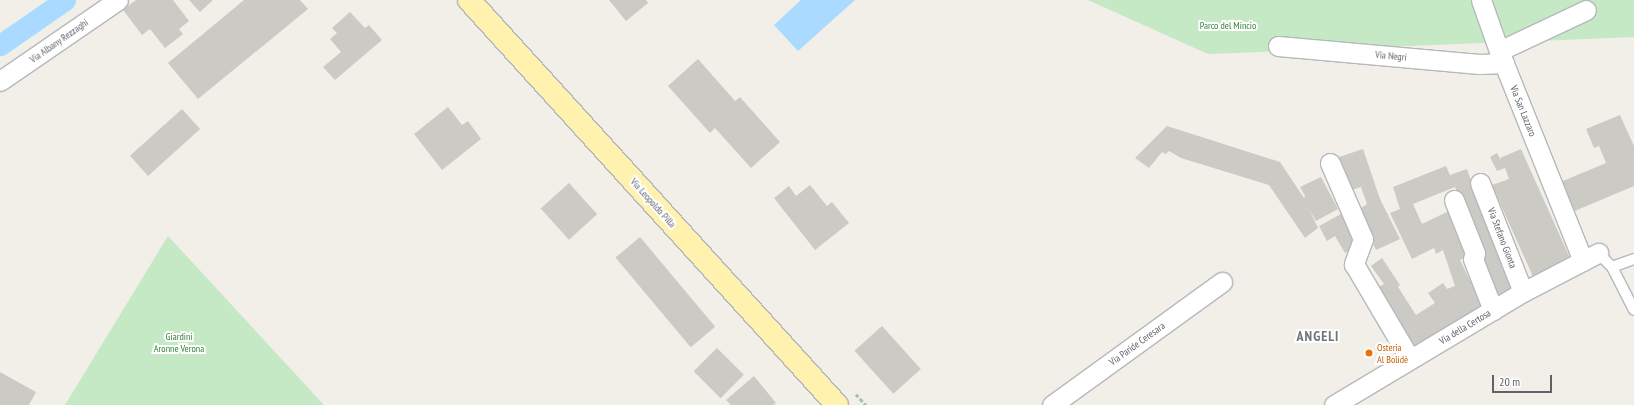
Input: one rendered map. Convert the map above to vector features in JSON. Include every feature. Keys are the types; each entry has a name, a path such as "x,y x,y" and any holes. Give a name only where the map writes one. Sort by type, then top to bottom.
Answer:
{"main road":[{"name":"Via Leopoldo Pilla","path":"471,1 837,405"}],"street":[{"name":"Via Albany Rezzaghi","path":"0,82 118,0"},
{"name":"Via San Lazzaro","path":"1480,0 1501,57 1591,257"},
{"path":"1501,57 1586,10"},
{"name":"Via Negri","path":"1278,46 1479,64 1501,57"},
{"path":"1330,163 1363,239 1354,264 1410,359"},
{"name":"Via Stefano Gionta","path":"1480,183 1523,292"},
{"path":"1454,200 1476,253 1473,259 1493,310"},
{"name":"Via della Certosa","path":"1334,405 1523,292 1591,257"},
{"name":"Via Paride Ceresara","path":"1052,405 1222,282"}],"lane":[{"path":"1591,257 1612,267 1634,310"},
{"path":"1612,267 1634,259"}],"green space":[{"name":"Parco del Mincio","path":"1088,0 1634,0 1634,37 1208,54"},
{"name":"Giardini Aronne Verona","path":"168,236 324,405 65,405"}],"water":[{"path":"801,0 855,0 798,51 774,25"}],"building":[{"path":"136,0 173,0 189,21 179,29 183,34 165,48 150,29 142,35 123,10"},
{"path":"189,0 213,0 200,12"},
{"path":"244,0 300,0 308,9 198,99 168,63"},
{"path":"609,0 646,0 648,3 626,21"},
{"path":"350,12 365,28 369,25 382,40 335,80 323,67 341,52 330,39 337,33 332,28"},
{"path":"698,59 735,101 740,97 780,142 751,168 715,128 710,133 668,86"},
{"path":"448,107 462,125 468,121 481,139 442,170 414,134"},
{"path":"182,109 200,129 148,176 130,156"},
{"path":"1620,115 1634,146 1634,186 1570,213 1558,183 1606,163 1599,146 1594,148 1586,129"},
{"path":"1167,126 1280,162 1304,198 1305,196 1300,187 1321,177 1338,209 1316,221 1309,209 1318,228 1305,238 1269,185 1181,158 1169,151 1166,154 1162,152 1149,168 1135,158"},
{"path":"1363,149 1380,199 1400,239 1376,250 1357,211 1367,204 1361,187 1348,191 1336,158"},
{"path":"1521,149 1570,258 1534,279 1492,185 1509,179 1505,168 1497,171 1490,157 1497,153 1502,163 1500,158"},
{"path":"1446,166 1450,175 1467,169 1487,225 1515,286 1497,296 1455,187 1413,204 1422,224 1453,209 1472,254 1460,260 1482,305 1411,351 1377,288 1384,284 1371,266 1382,258 1400,285 1398,287 1416,315 1435,303 1428,293 1443,283 1447,289 1455,286 1443,250 1436,254 1434,248 1412,259 1390,213 1400,209 1393,187"},
{"path":"569,183 597,214 569,240 541,208"},
{"path":"810,185 827,206 832,202 849,223 815,250 774,198 789,186 796,196"},
{"path":"1341,214 1358,245 1345,253 1335,236 1327,241 1319,226"},
{"path":"640,237 715,327 691,347 615,258"},
{"path":"882,326 921,369 893,394 855,351"},
{"path":"717,348 744,375 721,398 694,371"},
{"path":"0,372 36,392 29,405 0,405"},
{"path":"754,376 776,403 773,405 731,405 726,400"}],"waterway":[{"path":"0,45 65,0"}],"place":[{"name":"Osteria Al Bolidè","path":"1369,353"}],"district":[{"name":"ANGELI","path":"1318,336"}]}
